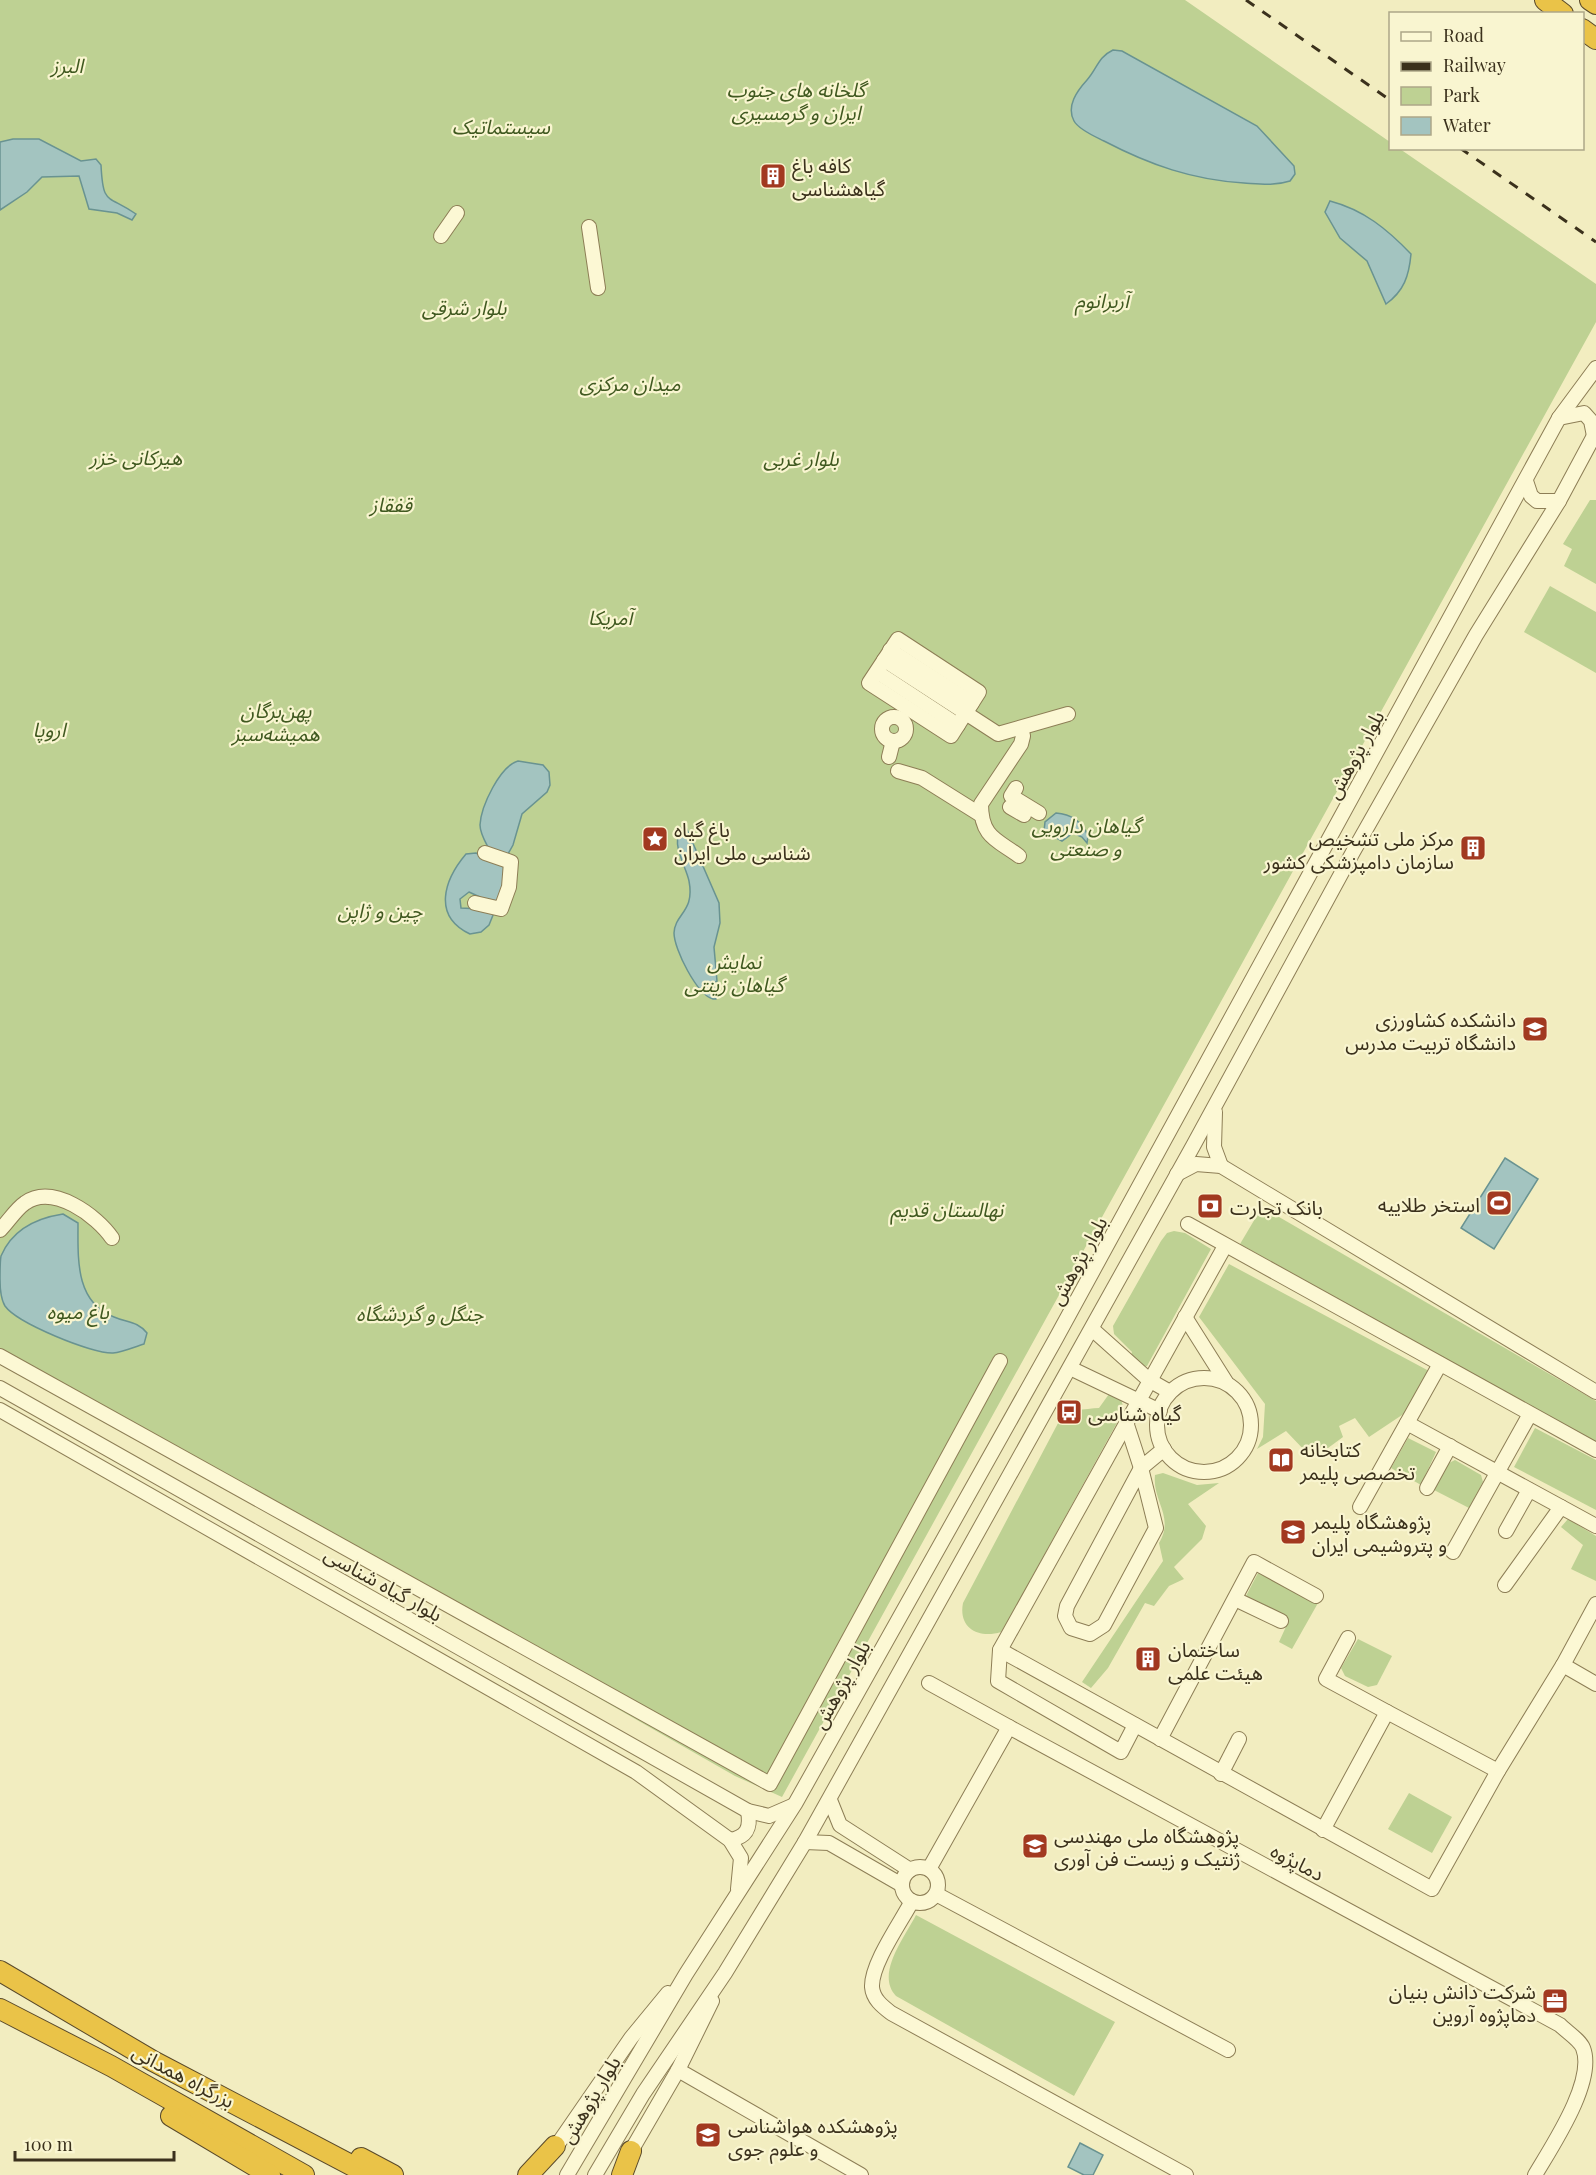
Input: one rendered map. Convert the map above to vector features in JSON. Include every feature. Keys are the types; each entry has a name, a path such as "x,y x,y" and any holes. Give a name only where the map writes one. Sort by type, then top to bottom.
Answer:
{"highway":[{"path":"1545,0 1560,12"},
{"path":"1590,0 1596,4"},
{"name":"بزرگراه همدانی","path":"0,1971 153,2061 370,2175"},
{"name":"بزرگراه همدانی","path":"0,2009 111,2066 304,2175"},
{"path":"153,2061 195,2070 393,2175"},
{"path":"111,2066 162,2111 270,2175"},
{"path":"528,2175 555,2146"},
{"path":"622,2175 631,2151"}],"street":[{"path":"441,236 457,213"},
{"path":"589,227 598,288"},
{"name":"بلوار پژوهش","path":"567,2175 686,1974 795,1804 1060,1331 1559,418 1596,368"},
{"path":"596,2173 806,1842 1092,1329 1353,852 1476,635 1559,501 1595,434 1591,421 1584,413 1559,418"},
{"path":"1526,482 1531,496 1537,501 1559,501"},
{"path":"898,639 901,672 869,683 898,639"},
{"path":"884,661 998,734 1068,714"},
{"path":"901,672 949,703"},
{"path":"901,672 949,703"},
{"path":"902,720 889,718 882,727 884,735 893,741 900,739 905,733 902,720 916,682"},
{"path":"980,692 951,736 949,703 980,692"},
{"path":"902,720 932,693"},
{"path":"1019,856 993,840 981,815 981,804 1021,744 1023,736 1021,728"},
{"path":"889,757 893,741"},
{"path":"898,771 922,778 981,815"},
{"path":"1016,788 1011,796 1018,809 1040,813"},
{"path":"478,904 501,909 509,886 511,862 486,853"},
{"path":"1215,1106 1214,1147 1221,1166"},
{"path":"1177,1174 1196,1164 1221,1166 1596,1392"},
{"path":"0,1230 26,1202 44,1197 81,1208 100,1221 112,1238"},
{"path":"1188,1224 1596,1450"},
{"path":"1135,1725 1121,1752 998,1681 1000,1650 1225,1246"},
{"path":"1185,1317 1226,1382 1239,1392 1252,1420 1250,1436 1244,1450 1234,1461 1219,1469 1204,1472 1181,1465 1164,1449 1158,1435 1160,1411 1170,1392 1182,1383 1196,1378 1211,1378 1226,1382"},
{"path":"1092,1329 1149,1380 1170,1392"},
{"path":"0,1356 770,1784 1000,1361"},
{"path":"1360,1507 1440,1364"},
{"path":"1070,1368 1160,1411"},
{"name":"بلوار گیاه شناسی","path":"0,1388 748,1811"},
{"name":"بلوار گیاه شناسی","path":"0,1410 636,1772 730,1840"},
{"path":"1453,1552 1530,1414"},
{"path":"1126,1422 1142,1468 1156,1528 1104,1625 1090,1634 1071,1628 1065,1616 1067,1606 1142,1468 1164,1449"},
{"path":"1407,1423 1596,1526"},
{"path":"1427,1488 1450,1446"},
{"path":"1506,1531 1529,1490"},
{"path":"1505,1585 1561,1507"},
{"path":"1160,1739 1254,1562 1316,1596"},
{"path":"1235,1599 1281,1621"},
{"path":"1000,1650 1432,1889 1498,1771 1563,1665 1596,1604"},
{"path":"1348,1638 1326,1679 1498,1771"},
{"path":"1563,1665 1596,1684"},
{"name":"دماپژوه","path":"929,1683 1560,2025 1583,2048 1587,2071 1575,2104 1535,2175"},
{"path":"1323,1830 1387,1712"},
{"path":"929,1869 1009,1727"},
{"path":"1221,1774 1239,1739"},
{"path":"830,1800 840,1825 910,1870 922,1867 929,1869 937,1878 936,1894 924,1903 912,1901 903,1892 902,1885 910,1870"},
{"path":"736,1897 741,1858 730,1840 740,1838 747,1832 750,1823 748,1811 770,1816 795,1804"},
{"path":"806,1842 829,1843 902,1885"},
{"path":"936,1894 1228,2050"},
{"path":"912,1901 877,1967 872,1988 877,2001 891,2013 1186,2175"},
{"path":"616,2175 678,2070 724,1973"},
{"path":"538,2175 555,2146 631,2038 686,1974"},
{"path":"678,2070 861,2175"}],"green space":[{"name":"باغ گیاه‌ شناسی ملی ایران","path":"0,0 1185,0 1389,141 1389,150 1401,150 1596,284 1596,322 782,1797 735,1776 0,1356"},
{"path":"1590,500 1596,500 1596,584 1564,566 1572,549 1563,544"},
{"path":"1550,586 1596,612 1596,673 1524,632"},
{"path":"1262,1207 1596,1401 1596,1443 1240,1244"},
{"path":"1174,1231 1185,1233 1211,1249 1147,1366 1141,1368 1130,1358 1132,1352 1114,1334 1113,1326 1161,1241 1167,1233"},
{"path":"1229,1264 1429,1371 1408,1411 1369,1437 1355,1418 1339,1426 1343,1437 1324,1451 1316,1443 1307,1453 1286,1431 1257,1449 1263,1437 1265,1404 1199,1317"},
{"path":"1109,1394 1121,1399 1124,1410 1010,1617 1001,1632 985,1634 972,1630 964,1619 963,1603 1066,1408 1078,1410 1099,1408"},
{"path":"1535,1428 1596,1460 1596,1510 1514,1467"},
{"path":"1408,1438 1436,1452 1421,1485 1391,1468"},
{"path":"1455,1460 1481,1475 1483,1482 1469,1508 1434,1490 1449,1463"},
{"path":"1163,1473 1197,1485 1219,1483 1188,1504 1206,1526 1202,1539 1174,1567 1184,1579 1169,1586 1154,1606 1145,1603 1108,1668 1091,1688 1082,1682 1163,1561 1159,1543 1165,1525 1155,1475"},
{"path":"1568,1519 1596,1536 1596,1581 1571,1569 1583,1545 1561,1527"},
{"path":"1258,1573 1318,1603 1292,1649 1279,1642 1289,1620 1246,1596"},
{"path":"1358,1639 1392,1656 1377,1685 1368,1687 1345,1676 1341,1668"},
{"path":"1409,1793 1452,1817 1432,1853 1388,1829"},
{"path":"916,1915 1115,2022 1074,2096 896,1996 890,1987 890,1967 899,1944"}],"water":[{"path":"1113,50 1122,51 1257,126 1294,166 1295,174 1290,181 1273,184 1207,179 1155,164 1121,150 1084,130 1074,121 1072,104 1101,60"},
{"path":"13,139 39,139 81,161 96,159 101,165 105,193 113,201 136,214 132,220 117,213 89,209 79,176 42,177 27,192 0,210 0,142"},
{"path":"1330,201 1364,215 1393,236 1411,254 1409,269 1401,288 1386,304 1367,261 1340,238 1325,212"},
{"path":"518,761 543,765 549,772 550,785 547,792 522,814 513,845 503,863 506,883 489,925 481,932 470,934 450,918 445,897 452,875 466,854 476,853 482,856 490,851 481,832 481,817 498,778 511,764","holes":["469,892 480,897 480,909 461,908 460,899"]},
{"path":"1056,813 1072,817 1079,823 1088,836 1087,843 1082,837 1073,833 1062,841 1044,831 1045,822"},
{"path":"685,825 719,903 720,923 714,947 717,981 712,984 718,991 716,999 707,996 694,981 682,960 675,940 675,926 687,906 690,891 678,845 680,831"},
{"name":"استخر طلاییه","path":"1505,1158 1538,1179 1494,1249 1461,1228"},
{"path":"63,1214 78,1223 79,1265 85,1290 101,1310 143,1329 147,1333 144,1344 125,1351 103,1352 39,1329 12,1313 5,1306 2,1300 0,1270 1,1256 6,1247 26,1227"},
{"path":"1080,2143 1103,2155 1093,2175 1084,2175 1068,2167"}],"railway":[{"path":"1246,0 1389,99"},
{"path":"1463,150 1596,242"}],"place":[{"name":"کافه باغ گیاهشناسی","path":"773,176"},
{"name":"باغ گیاه‌ شناسی ملی ایران","path":"655,839"},
{"name":"مرکز ملی تشخیص سازمان دامپزشکی کشور","path":"1473,848"},
{"name":"دانشکده کشاورزی دانشگاه تربیت مدرس","path":"1535,1029"},
{"name":"استخر طلاییه","path":"1499,1203"},
{"name":"بانک تجارت","path":"1210,1206"},
{"name":"گیاه شناسی","path":"1069,1412"},
{"name":"کتابخانه تخصصی پلیمر","path":"1281,1460"},
{"name":"پژوهشگاه پلیمر و پتروشیمی ایران","path":"1293,1532"},
{"name":"ساختمان هیئت علمی","path":"1148,1659"},
{"name":"پژوهشگاه ملی مهندسی ژنتیک و زیست فن آوری","path":"1035,1846"},
{"name":"شرکت دانش بنیان دماپژوه آروین","path":"1555,2001"},
{"name":"پژوهشکده هواشناسی و علوم جوی","path":"708,2135"}],"park label":[{"name":"البرز","path":"67,64"},
{"name":"گلخانه های جنوب ایران و گرمسیری","path":"796,100"},
{"name":"سیستماتیک","path":"501,125"},
{"name":"آربرانوم","path":"1102,299"},
{"name":"بلوار شرقی","path":"464,306"},
{"name":"میدان مرکزی","path":"630,382"},
{"name":"هیرکانی خزر","path":"136,456"},
{"name":"بلوار غربی","path":"801,457"},
{"name":"قفقاز","path":"391,503"},
{"name":"آمریکا","path":"610,616"},
{"name":"پهن‌برگان همیشه‌سبز","path":"276,720"},
{"name":"اروپا","path":"49,728"},
{"name":"گیاهان دارویی و صنعتی","path":"1086,836"},
{"name":"چین و ژاپن","path":"380,909"},
{"name":"نمایش گیاهان زینتی","path":"734,972"},
{"name":"نهالستان قدیم","path":"947,1208"},
{"name":"باغ میوه","path":"78,1310"},
{"name":"جنگل و گردشگاه","path":"420,1312"}]}
